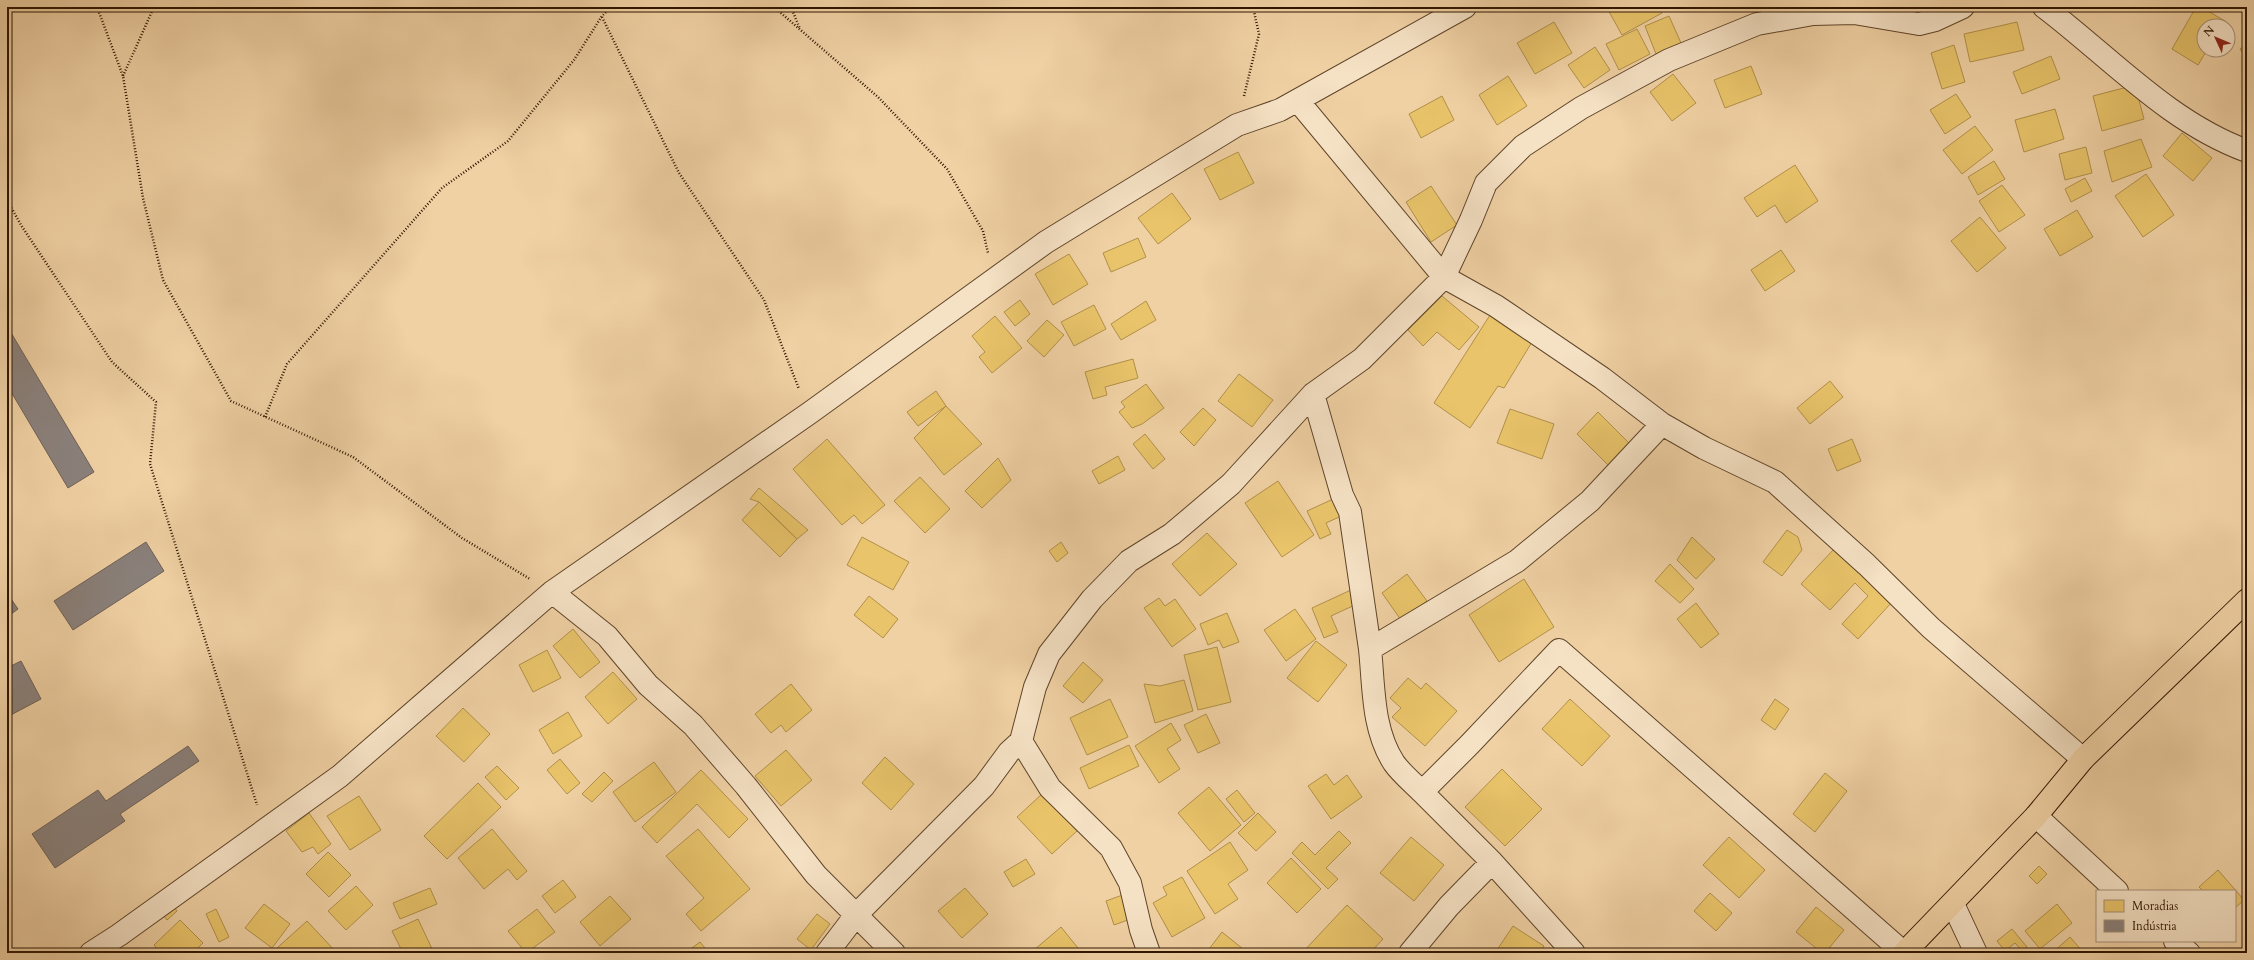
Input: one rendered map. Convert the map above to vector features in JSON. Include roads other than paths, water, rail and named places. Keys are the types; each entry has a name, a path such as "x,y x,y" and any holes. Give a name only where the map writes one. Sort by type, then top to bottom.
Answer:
{"main road":[{"path":"1904,953 1953,904 2036,816 2083,759 2247,600"}],"street":[{"path":"90,953 119,935 340,776 552,592 811,412 1046,242 1237,126 1280,110 1298,101 1465,7"},
{"path":"827,953 856,915 984,786 1009,752 1021,741 1036,688 1049,654 1092,599 1129,561 1172,534 1231,484 1313,394 1362,359 1444,277 1471,220 1486,182 1523,146 1581,108 1669,60 1757,24 1813,14 1854,14 1919,24 1963,7"},
{"path":"2044,7 2173,113 2234,146 2247,151"},
{"path":"1298,101 1444,277 1502,310 1602,378 1662,424 1704,448 1775,482 1867,565 1931,628 2083,759"},
{"path":"1313,394 1342,494 1350,512 1370,648 1376,715 1386,750 1395,764 1492,862 1574,953"},
{"path":"1370,648 1517,561 1590,501 1662,424"},
{"path":"552,592 607,636 648,685 693,725 746,786 816,875 894,953"},
{"path":"1422,792 1470,744 1559,650 1904,953"},
{"path":"1021,741 1050,788 1111,848 1130,883 1141,930 1149,953"},
{"path":"2036,816 2116,890"},
{"path":"1410,953 1449,906 1492,862"},
{"path":"1953,904 1976,953"},
{"path":"2176,942 2189,953"}]}
